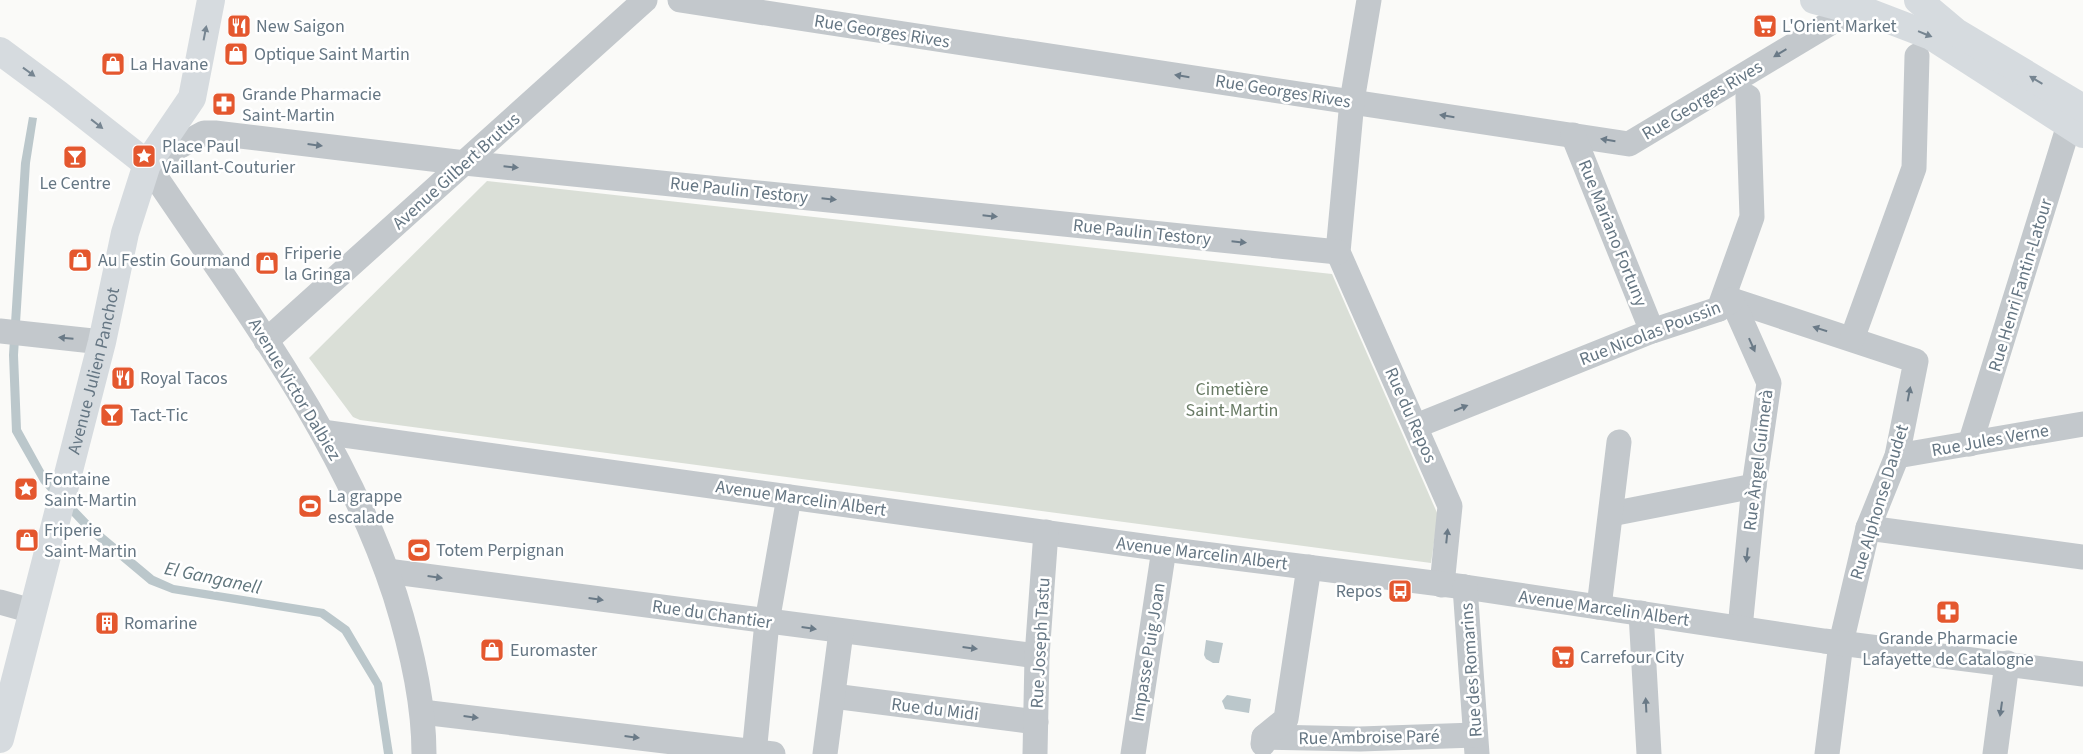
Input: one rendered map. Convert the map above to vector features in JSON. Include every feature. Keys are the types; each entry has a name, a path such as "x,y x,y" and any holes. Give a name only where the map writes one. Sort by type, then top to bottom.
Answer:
{"main road":[{"path":"0,51 147,164 192,98 211,0"},
{"path":"1814,0 1857,10 1931,36 2079,114"},
{"path":"1857,10 1892,0"},
{"path":"1918,0 1956,32 2079,114"},
{"name":"Avenue Julien Panchot","path":"0,739 102,342 125,233 147,164"}],"street":[{"name":"Avenue Gilbert Brutus","path":"266,341 645,0"},
{"name":"Rue Georges Rives","path":"680,0 1629,144 1857,10"},
{"path":"1338,252 1352,102 1368,0"},
{"path":"1852,340 1914,168 1917,56"},
{"path":"1726,304 1752,217 1748,98"},
{"name":"Rue Henri Fantin-Latour","path":"1970,444 2079,114"},
{"name":"Rue Paulin Testory","path":"147,164 204,133 465,163 1338,252"},
{"name":"Rue Mariano Fortuny","path":"1573,135 1652,331"},
{"name":"Avenue Victor Dalbiez","path":"147,164 243,303 322,432 350,483 387,571 409,639 422,712 424,754"},
{"name":"Rue du Repos","path":"1338,252 1450,506 1454,586"},
{"name":"Rue Nicolas Poussin","path":"1416,426 1652,331 1726,304 1852,340 1916,361"},
{"name":"Rue Àngel Guimerà","path":"1726,304 1769,383 1754,486 1740,628"},
{"path":"0,331 102,342"},
{"name":"Rue Alphonse Daudet","path":"1827,754 1841,643 1868,528 1897,456 1916,361"},
{"name":"Rue Jules Verne","path":"1897,456 2083,424"},
{"name":"Avenue Marcelin Albert","path":"322,432 1164,550 1454,586 1841,643 2083,674"},
{"path":"1599,607 1619,442"},
{"path":"1611,514 1754,486"},
{"path":"422,712 760,753 767,622 789,497"},
{"path":"1868,528 2083,557"},
{"name":"Rue Joseph Tastu","path":"1035,754 1037,656 1046,532"},
{"name":"Impasse Puig Joan","path":"1133,754 1164,550"},
{"path":"1263,746 1286,719 1309,567"},
{"name":"Rue du Chantier","path":"387,571 1037,656"},
{"name":"Rue des Romarins","path":"1454,586 1476,744"},
{"path":"0,602 32,611"},
{"path":"1641,613 1649,754"},
{"path":"825,754 842,632"},
{"path":"1995,754 2007,664"},
{"name":"Rue du Midi","path":"833,696 1036,722"},
{"name":"Rue Ambroise Paré","path":"1263,746 1476,744"}],"green space":[{"name":"Cimetière Saint-Martin","path":"487,181 1332,274 1438,515 1431,563 360,420 353,417 309,358"}],"shaded area":[{"path":"29,117 37,118 30,163 18,355 21,429 48,478 93,525 154,576 174,585 324,609 349,627 382,683 393,754 384,754 374,686 342,633 320,617 172,593 149,584 87,532 41,483 12,432 9,355 21,163"},
{"path":"1206,640 1223,643 1219,663 1213,663 1206,659 1204,655"},
{"path":"1227,695 1251,699 1249,713 1225,709 1222,701"}],"place":[{"name":"New Saigon","path":"239,26"},
{"name":"L'Orient Market","path":"1765,26"},
{"name":"Optique Saint Martin","path":"236,54"},
{"name":"La Havane","path":"113,64"},
{"name":"Grande Pharmacie Saint-Martin","path":"224,104"},
{"name":"Place Paul Vaillant-Couturier","path":"144,156"},
{"name":"Le Centre","path":"75,157"},
{"name":"Au Festin Gourmand","path":"80,260"},
{"name":"Friperie la Gringa","path":"267,263"},
{"name":"Royal Tacos","path":"123,378"},
{"name":"Tact-Tic","path":"112,415"},
{"name":"Fontaine Saint-Martin","path":"26,489"},
{"name":"La grappe escalade","path":"310,506"},
{"name":"Friperie Saint-Martin","path":"27,540"},
{"name":"Totem Perpignan","path":"419,550"},
{"name":"Repos","path":"1400,591"},
{"name":"Grande Pharmacie Lafayette de Catalogne","path":"1948,612"},
{"name":"Romarine","path":"107,623"},
{"name":"Euromaster","path":"492,650"},
{"name":"Carrefour City","path":"1563,657"}],"water label":[{"name":"El Ganganell","path":"213,577"}]}
